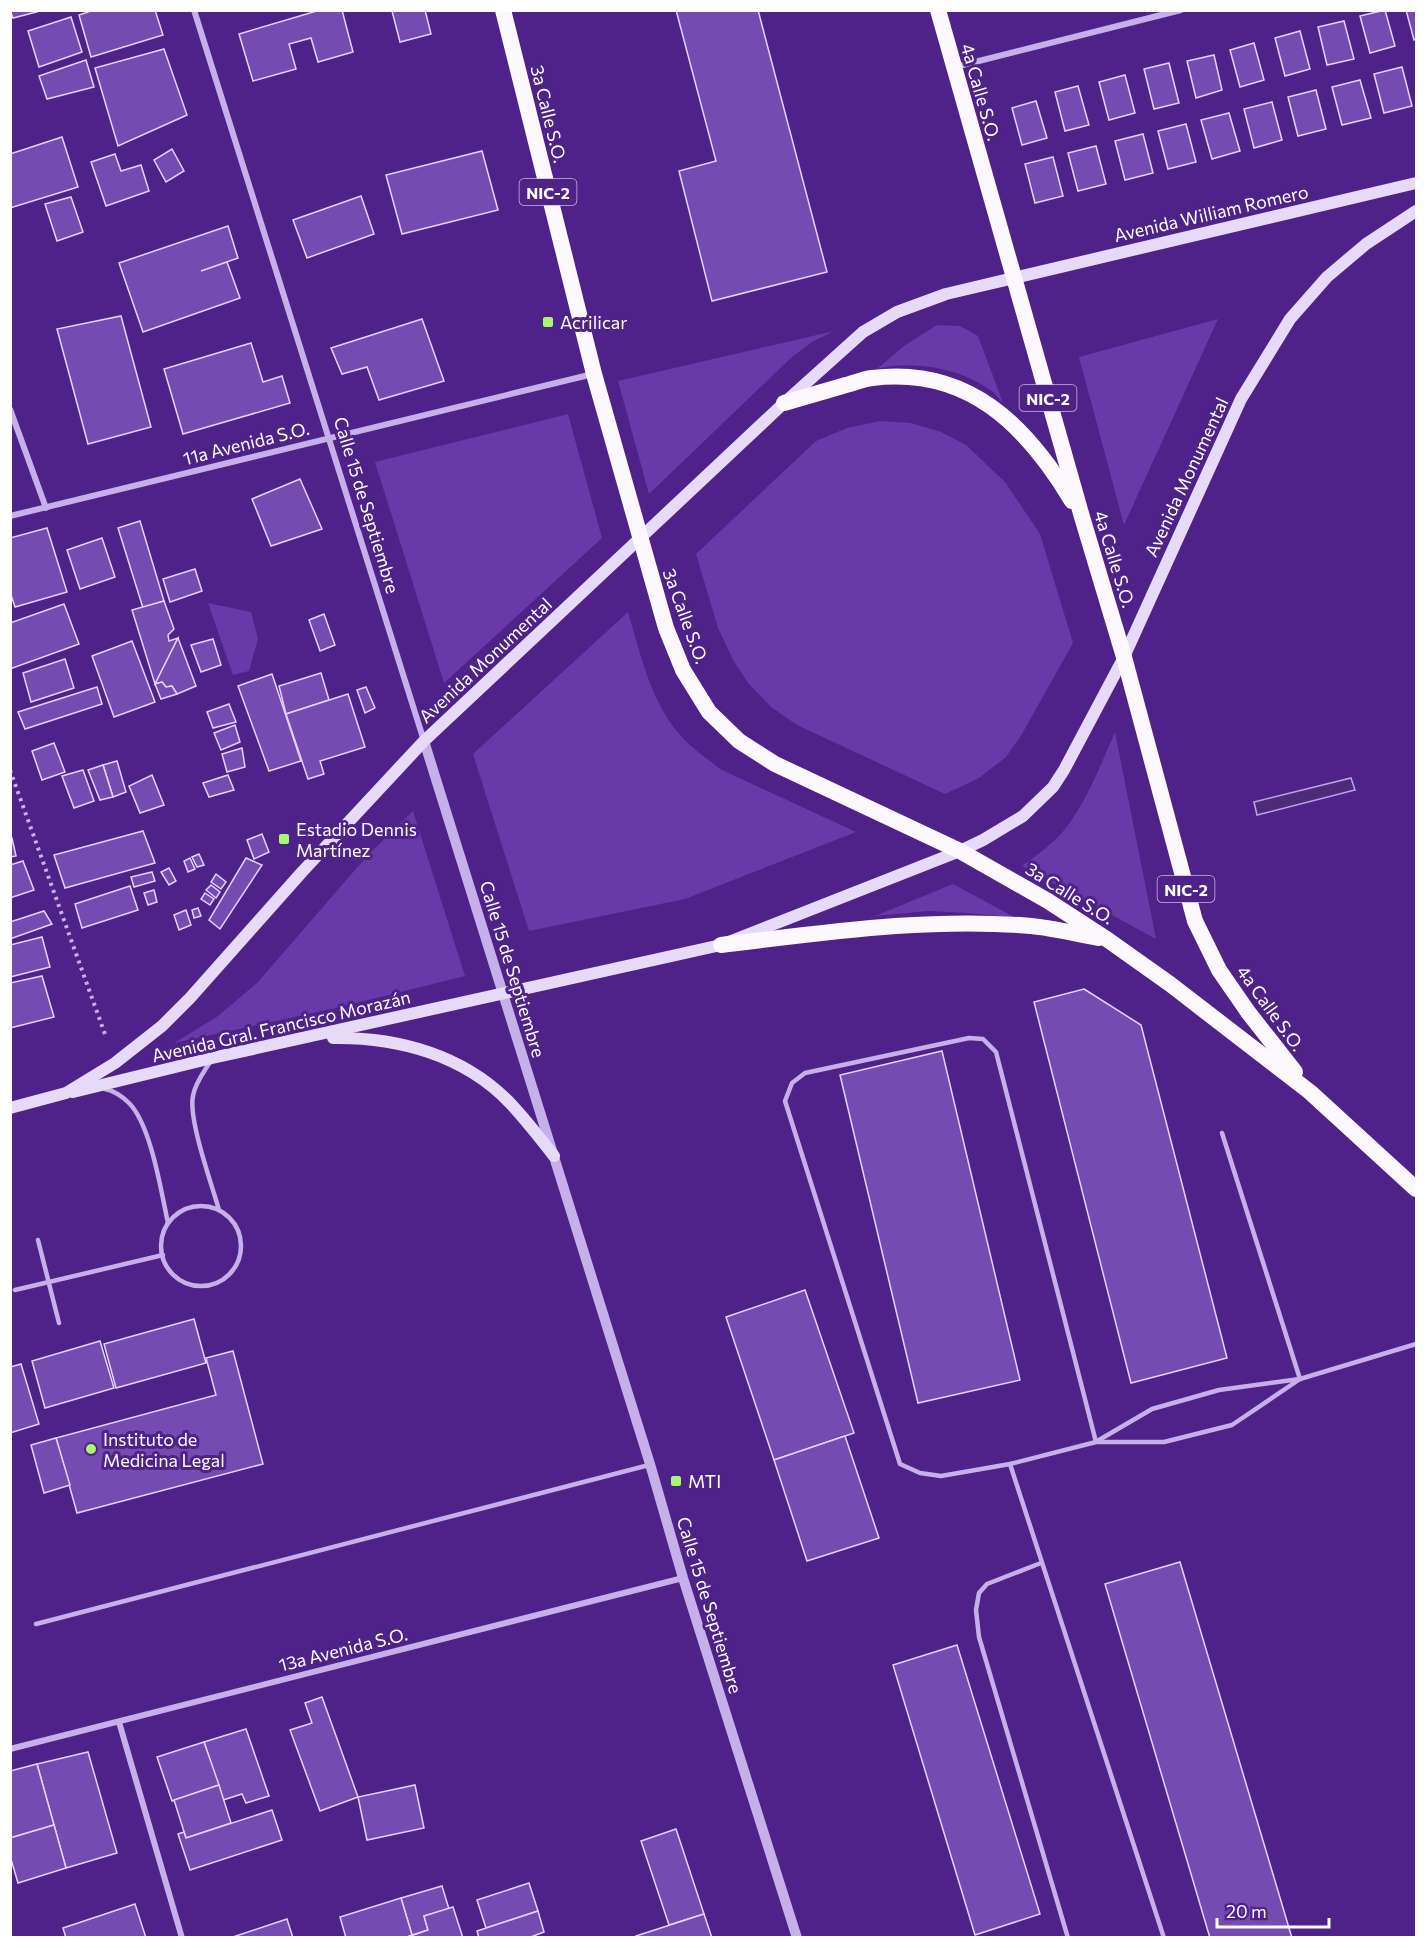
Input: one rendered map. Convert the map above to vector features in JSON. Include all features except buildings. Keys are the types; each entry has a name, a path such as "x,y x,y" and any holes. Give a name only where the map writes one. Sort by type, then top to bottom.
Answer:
{"highway":[{"name":"3a Calle S.O.","path":"502,10 594,374 640,539 674,649 697,695 709,712 739,741 775,764 960,851 1048,901 1170,984 1310,1092"},
{"name":"4a Calle S.O.","path":"938,10 1124,657 1195,921 1219,970 1248,1012 1310,1092"},
{"path":"784,403 871,378 919,377 953,386 980,399 1013,424 1040,453 1082,517"},
{"path":"721,945 960,922 1033,926 1108,940"},
{"name":"NIC-2","path":"1310,1092 1416,1189"}],"main road":[{"name":"Avenida William Romero","path":"1014,278 1416,183"},
{"name":"Avenida Monumental","path":"503,994 721,945 960,851 1007,827 1023,816 1053,787 1064,770 1124,657 1241,399 1290,319 1327,277 1366,244 1416,211"},
{"name":"Avenida Monumental","path":"10,1108 66,1093 116,1063 162,1026 424,741 848,344 897,312 946,294 1014,278"},
{"name":"Avenida Gral. Francisco Morazán","path":"66,1093 212,1058 503,994"},
{"path":"308,1038 345,1037 386,1042 422,1049 459,1065 509,1102 554,1156"}],"street":[{"name":"Calle 15 de Septiembre","path":"194,10 797,1938"},
{"path":"954,67 1152,14 1181,10"},
{"name":"11a Avenida S.O.","path":"10,516 594,374"},
{"path":"10,409 46,508"},
{"name":"13a Avenida S.O.","path":"10,1749 683,1578"},
{"path":"119,1722 182,1938"}],"lane":[{"path":"1096,1442 996,1052 983,1039 969,1038 805,1073 792,1083 785,1101 900,1464 920,1473 941,1476 1010,1464 1096,1442 1164,1442 1232,1425 1300,1379"},
{"path":"212,1058 195,1088 192,1102 196,1128 219,1210"},
{"path":"97,1087 119,1094 138,1115 149,1142 168,1223"},
{"path":"1222,1133 1300,1379"},
{"path":"201,1206 219,1210 233,1223 239,1234 241,1248 238,1262 231,1273 220,1282 207,1286 193,1286 170,1271 161,1247 163,1234 168,1223 188,1208 201,1206"},
{"path":"38,1240 59,1323"},
{"path":"15,1290 163,1255"},
{"path":"1096,1442 1152,1409 1220,1390 1300,1379 1416,1344"},
{"path":"36,1624 650,1464"},
{"path":"1010,1464 1164,1938"},
{"path":"1041,1563 987,1584 979,1593 976,1610 979,1637 1068,1938"}],"path":[{"path":"10,770 116,1063"}],"shaded area":[{"path":"1218,319 1124,525 1079,357"},
{"path":"937,325 960,326 978,336 1003,403 992,391 978,382 950,371 905,365 877,369 904,346"},
{"path":"834,331 812,342 792,357 649,494 618,381"},
{"path":"568,414 602,538 444,683 375,462"},
{"path":"880,421 911,423 941,432 966,445 1005,482 1040,534 1073,643 1022,734 1006,757 979,778 945,794 797,725 771,707 748,683 733,660 718,628 696,554 816,441 847,428"},
{"path":"208,603 251,612 258,639 249,671 233,675"},
{"path":"628,612 641,658 658,702 685,740 720,769 856,832 685,899 529,931 473,754"},
{"path":"1115,732 1156,939 1022,866 1058,837 1075,815 1094,780"},
{"path":"1351,778 1355,790 1257,815 1254,802"},
{"path":"413,811 465,976 336,1008 174,1043 218,1016 258,982 367,856"},
{"path":"953,884 1016,918 929,911 875,916"}],"place":[{"name":"Acrilicar","path":"548,322"},
{"name":"Estadio Dennis Martínez","path":"284,839"},
{"name":"Instituto de Medicina Legal","path":"91,1449"},
{"name":"MTI","path":"676,1481"}]}
